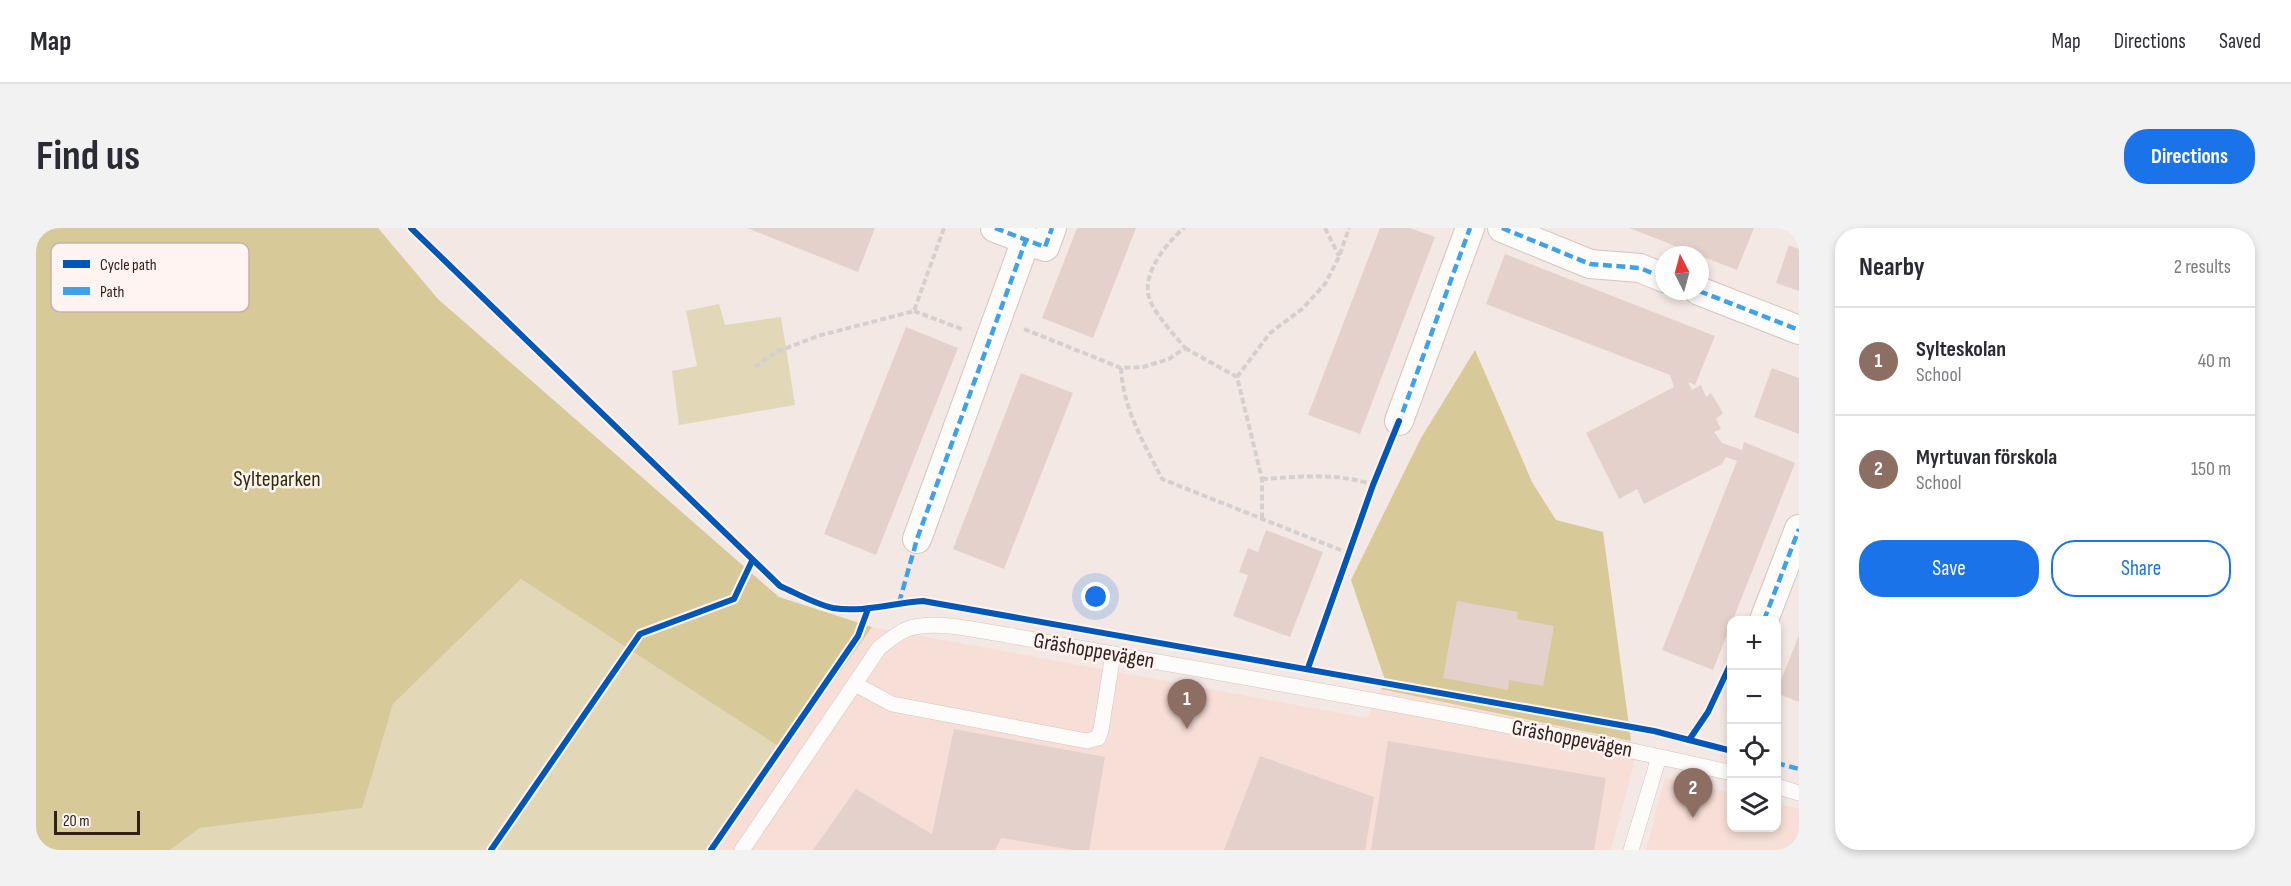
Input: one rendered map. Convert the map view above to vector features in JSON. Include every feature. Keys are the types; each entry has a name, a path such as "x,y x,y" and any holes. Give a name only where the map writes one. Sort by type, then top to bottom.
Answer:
{"street":[{"path":"995,228 1045,247 1052,228"},
{"path":"1399,422 1470,228"},
{"path":"1502,228 1590,264 1640,268 1655,274"},
{"path":"917,539 1026,240"},
{"path":"1709,295 1799,330"},
{"path":"1766,616 1799,529"}],"lane":[{"name":"Gräshoppevägen","path":"742,850 879,648 894,636 910,628 943,626 1113,654 1311,690 1727,772"},
{"path":"855,684 892,704 1087,741 1098,738 1101,730 1113,654"},
{"name":"Gräshoppevägen","path":"1631,850 1659,757"},
{"path":"1781,788 1799,793"}],"path":[{"path":"914,311 944,228"},
{"path":"1184,228 1172,238 1159,257 1149,277 1148,294 1158,314 1185,348 1237,377 1262,479 1262,519"},
{"path":"1325,228 1339,257"},
{"path":"1237,377 1270,333 1302,309 1325,285 1339,257 1349,228"},
{"path":"755,368 776,352 818,336 914,311 994,329 1121,368 1143,367 1161,362 1185,348"},
{"path":"1121,368 1122,386 1130,416 1162,479 1348,553"},
{"path":"1262,479 1356,478 1374,485"}],"shaded area":[{"path":"719,304 725,325 781,317 795,405 679,425 672,371 697,366 686,311"},
{"path":"521,579 784,750 717,850 170,850 200,828 361,808 393,704"},
{"path":"872,627 1367,718 1381,689 1631,741 1634,763 1611,850 717,850 784,750"},
{"path":"1665,778 1727,792 1727,832 1781,832 1781,804 1799,809 1799,850 1646,850"}],"green space":[{"name":"Sylteparken","path":"36,228 378,228 438,299 779,597 872,627 784,750 521,579 393,704 362,808 200,828 170,850 36,850"},
{"path":"1475,350 1532,482 1556,520 1603,532 1631,741 1381,689 1385,680 1351,580 1421,438"}],"building":[{"path":"747,228 875,228 858,272"},
{"path":"1077,228 1136,228 1093,338 1042,318"},
{"path":"1380,228 1410,228 1435,237 1360,434 1308,415"},
{"path":"1629,228 1754,228 1737,270 1709,259 1709,246 1675,246"},
{"path":"1789,245 1799,249 1799,291 1776,283"},
{"path":"1505,254 1715,336 1695,385 1688,382 1692,390 1701,385 1706,397 1711,393 1723,413 1716,419 1721,429 1714,432 1722,443 1742,450 1744,442 1795,463 1734,616 1727,616 1727,635 1713,670 1662,650 1737,461 1726,457 1722,464 1644,504 1637,489 1619,499 1586,433 1674,387 1670,375 1486,304"},
{"path":"906,327 958,348 876,555 824,534"},
{"path":"1772,368 1799,378 1799,434 1754,417"},
{"path":"1021,373 1073,393 1004,569 953,549"},
{"path":"1266,530 1323,552 1290,637 1233,616 1248,575 1239,572 1248,548 1258,552"},
{"path":"1457,601 1518,612 1517,619 1554,626 1543,686 1509,680 1508,690 1443,678"},
{"path":"1799,635 1799,702 1781,695 1781,680"},
{"path":"954,729 1105,757 1089,850 1073,850 1001,838 995,850 813,850 856,789 932,834"},
{"path":"1388,741 1606,778 1594,850 1371,850"},
{"path":"1260,756 1374,797 1365,850 1224,850"}],"marked path":[{"path":"995,228 1045,247 1052,228"},
{"path":"1398,425 1470,228"},
{"path":"1502,228 1590,264 1640,268 1655,274"},
{"path":"899,603 917,539 1026,240"},
{"path":"1709,295 1799,330"},
{"path":"1766,616 1799,529"},
{"path":"1781,764 1799,769"}],"cycle path":[{"path":"411,228 780,586 819,604 833,608 866,609 923,601 1654,731 1727,750"},
{"path":"1308,668 1373,485 1399,421"},
{"path":"491,850 640,634 734,599 752,561"},
{"path":"711,850 858,636 868,609"},
{"path":"1689,740 1708,712 1728,670"}],"place":[{"name":"Sylteskolan","path":"1187,729"},
{"name":"Myrtuvan förskola","path":"1693,818"}]}
